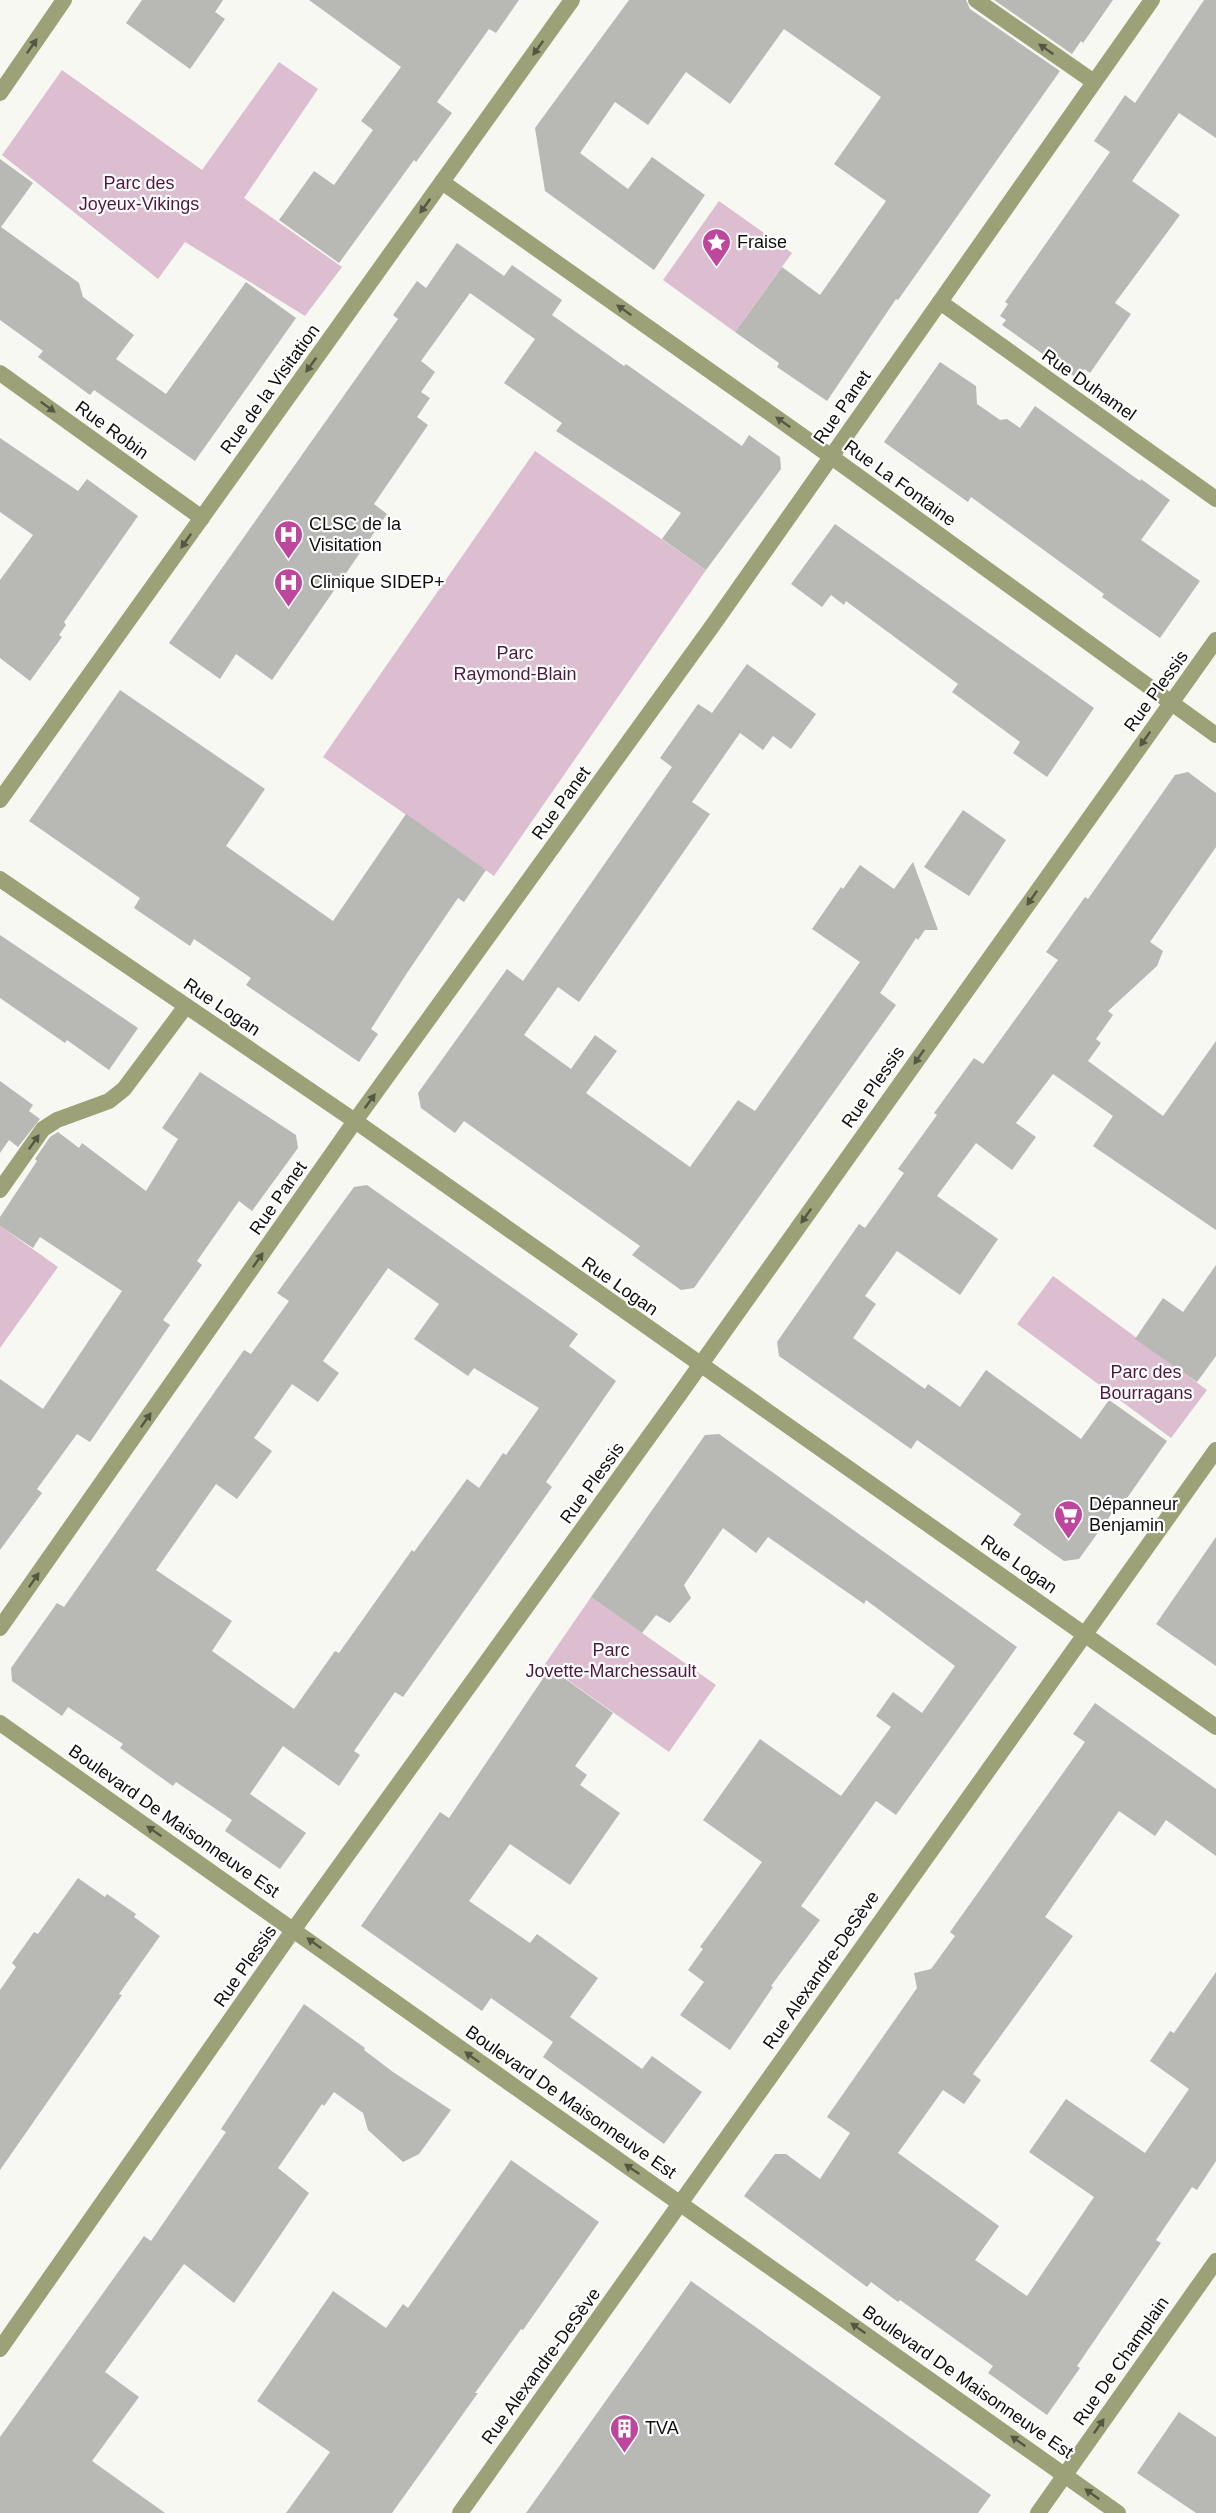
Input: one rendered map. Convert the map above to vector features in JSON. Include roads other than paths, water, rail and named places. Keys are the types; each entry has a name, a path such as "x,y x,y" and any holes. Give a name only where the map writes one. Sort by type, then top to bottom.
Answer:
{"street":[{"path":"0,93 64,0"},
{"name":"Rue de la Visitation","path":"0,800 572,0"},
{"path":"976,0 1094,82"},
{"name":"Rue Panet","path":"0,1628 355,1121 713,625 1152,0"},
{"name":"Rue La Fontaine","path":"442,182 831,456 1216,735"},
{"name":"Rue Duhamel","path":"940,302 1216,499"},
{"name":"Rue Robin","path":"0,373 201,518"},
{"name":"Rue Plessis","path":"0,2349 294,1929 700,1365 1216,640"},
{"name":"Rue Logan","path":"0,879 355,1121 1216,1727"},
{"path":"0,1190 43,1129 57,1120 110,1101 124,1089 186,1006"},
{"name":"Rue Alexandre-DeSève","path":"460,2513 1216,1450"},
{"name":"Boulevard De Maisonneuve Est","path":"0,1723 1118,2513"},
{"name":"Rue De Champlain","path":"1038,2513 1216,2261"}],"place":[{"name":"Fraise","path":"716,268"},
{"name":"CLSC de la Visitation","path":"288,560"},
{"name":"Clinique SIDEP+","path":"289,608"},
{"name":"Dépanneur Benjamin","path":"1068,1540"},
{"name":"TVA","path":"624,2454"}],"park label":[{"name":"Parc des Joyeux-Vikings","path":"139,193"},
{"name":"Parc Raymond-Blain","path":"515,663"},
{"name":"Parc des Bourragans","path":"1146,1382"},
{"name":"Parc Jovette-Marchessault","path":"611,1660"}]}
